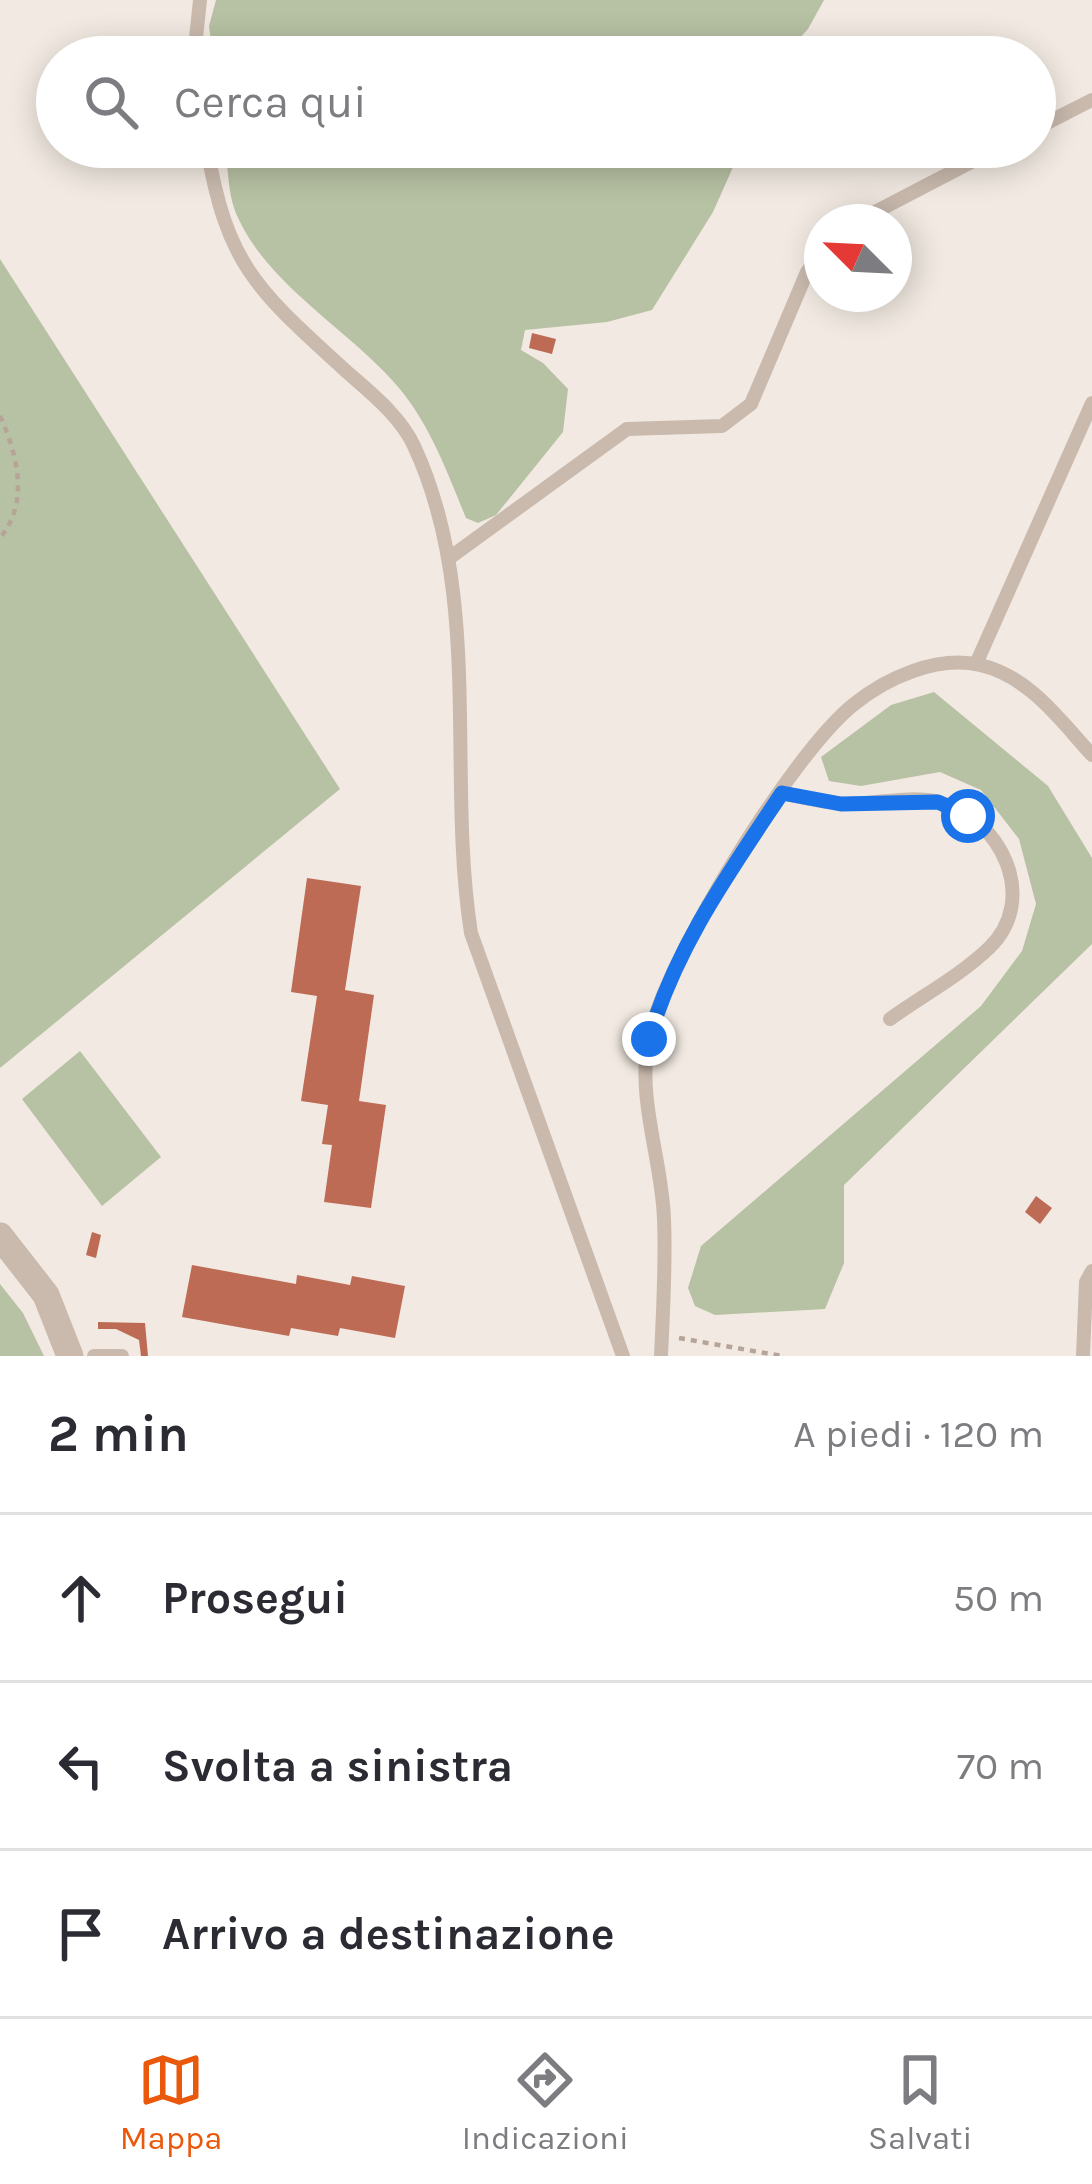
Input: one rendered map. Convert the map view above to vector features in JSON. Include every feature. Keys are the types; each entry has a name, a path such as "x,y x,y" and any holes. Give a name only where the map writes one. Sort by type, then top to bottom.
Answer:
{"street":[{"path":"0,1236 46,1294 70,1356"}],"lane":[{"path":"196,36 200,0"},
{"path":"1056,118 1092,100"},
{"path":"210,168 218,215 232,249 275,306 377,399 411,440 452,556 461,872 471,933 623,1356"},
{"path":"891,204 960,168"},
{"path":"452,556 627,429 722,426 751,404 804,279"},
{"path":"976,664 1092,404"},
{"path":"661,1356 664,1216 644,1074 649,1039 663,989 717,890 816,740 890,679 927,668 976,664 1012,675 1092,755"},
{"path":"782,793 841,804 938,802 968,816 997,842 1012,866 1012,902 992,946 890,1018"},
{"path":"1083,1356 1086,1282 1092,1270"},
{"path":"94,1356 122,1356"}],"path":[{"path":"0,416 20,460 11,524 0,538"},
{"path":"662,1335 782,1356"}],"green space":[{"path":"216,0 824,0 802,36 210,36"},
{"path":"228,168 733,168 713,212 652,310 607,322 525,330 521,350 543,363 568,389 563,432 496,515 478,523 466,518 435,445 405,395 265,260 235,211"},
{"path":"0,259 340,789 0,1068"},
{"path":"934,692 1048,786 1092,858 1092,944 844,1185 844,1263 825,1309 715,1315 695,1306 688,1288 701,1246 981,1006 1022,951 1036,904 1019,839 981,790 940,772 861,786 829,781 821,757 891,705"},
{"path":"80,1051 161,1157 102,1206 22,1099"},
{"path":"0,1284 23,1313 44,1356 0,1356"}],"building":[{"path":"532,333 556,339 552,354 529,348"},
{"path":"307,878 361,886 345,990 374,995 359,1101 386,1105 371,1208 324,1202 332,1145 322,1144 328,1105 301,1101 317,996 291,992"},
{"path":"1036,1196 1052,1208 1040,1224 1025,1212"},
{"path":"92,1232 101,1235 96,1258 86,1255"},
{"path":"192,1265 296,1284 297,1275 350,1285 352,1276 405,1286 395,1338 340,1328 338,1336 291,1328 289,1336 182,1317"},
{"path":"98,1322 145,1323 148,1356 141,1356 139,1340 116,1329 98,1329"}],"route":[{"path":"649,1039 663,989 717,890 782,793 841,804 938,802 968,816"}]}
